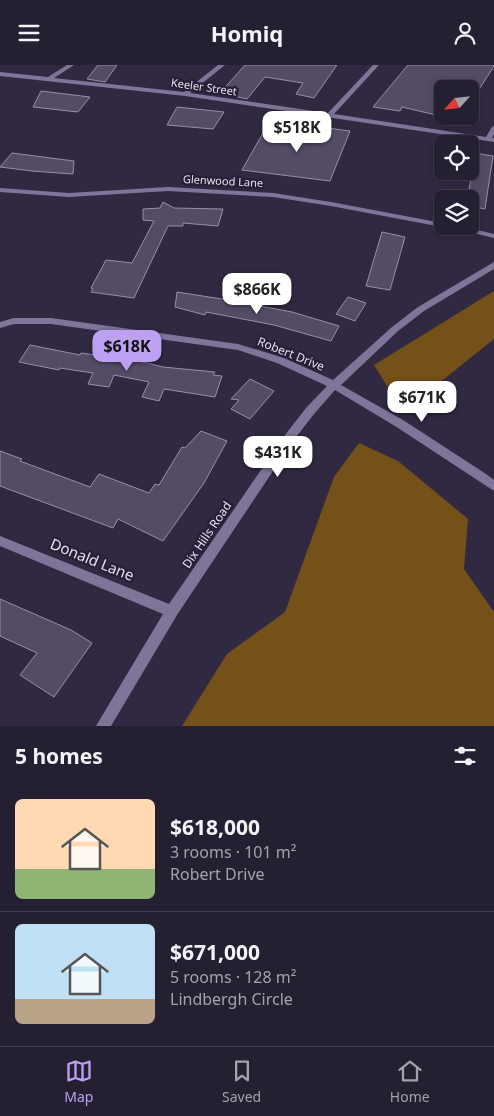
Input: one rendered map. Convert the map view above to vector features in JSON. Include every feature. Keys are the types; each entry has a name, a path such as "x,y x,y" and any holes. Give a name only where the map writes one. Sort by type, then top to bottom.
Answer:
{"street":[{"path":"49,79 72,65"},
{"path":"185,94 222,65"},
{"path":"330,115 376,65"},
{"name":"Keeler Street","path":"0,73 185,94 491,140"},
{"path":"491,140 494,128"},
{"name":"Glenwood Lane","path":"0,190 69,195 168,189 264,194 331,204 434,223"},
{"path":"479,233 494,236"},
{"name":"Dix Hills Road","path":"103,726 172,611 289,438 333,386 369,352 420,309 494,265"},
{"name":"Robert Drive","path":"0,325 14,321 52,321 238,347 264,354 309,372 363,401 456,459 494,486"},
{"name":"Donald Lane","path":"0,541 172,611"}],"shaded area":[{"path":"494,291 494,339 434,387 394,397 374,365"},
{"path":"359,443 398,461 468,519 464,569 494,612 494,726 182,726 227,654 285,612 334,477"}],"building":[{"path":"98,65 117,65 105,82 87,79"},
{"path":"245,65 337,65 314,98 296,94 303,83 265,77 247,99 220,93"},
{"path":"408,65 494,65 479,89 479,80 434,80 434,115 402,107 400,111 373,107"},
{"path":"41,91 90,97 78,112 33,107"},
{"path":"177,107 224,112 213,129 167,125"},
{"path":"272,117 288,119 278,138 314,142 320,127 350,131 330,181 242,170"},
{"path":"12,153 74,161 73,174 0,167"},
{"path":"479,154 493,156 485,209 479,208 479,190 469,190 471,180 479,180"},
{"path":"163,202 174,208 223,209 218,226 183,223 183,226 168,226 134,298 91,292 93,289 91,288 106,260 132,263 154,221 143,220 143,209 160,208"},
{"path":"382,232 405,237 390,290 366,286"},
{"path":"177,292 292,312 339,326 331,341 274,325 206,312 205,315 175,307"},
{"path":"348,297 366,303 355,321 336,314"},
{"path":"30,345 80,355 81,353 139,361 163,367 215,372 213,375 222,376 215,397 164,389 159,401 142,397 149,382 114,375 109,387 88,384 93,373 60,368 59,370 19,362"},
{"path":"250,379 274,391 250,419 231,409 239,400 231,399"},
{"path":"201,431 227,441 204,483 163,541 118,519 113,528 0,486 0,451 22,459 20,461 90,487 99,474 149,493 155,484 159,485 182,447 185,448"},
{"path":"0,599 71,630 92,643 54,697 20,675 37,653 0,636"}]}
